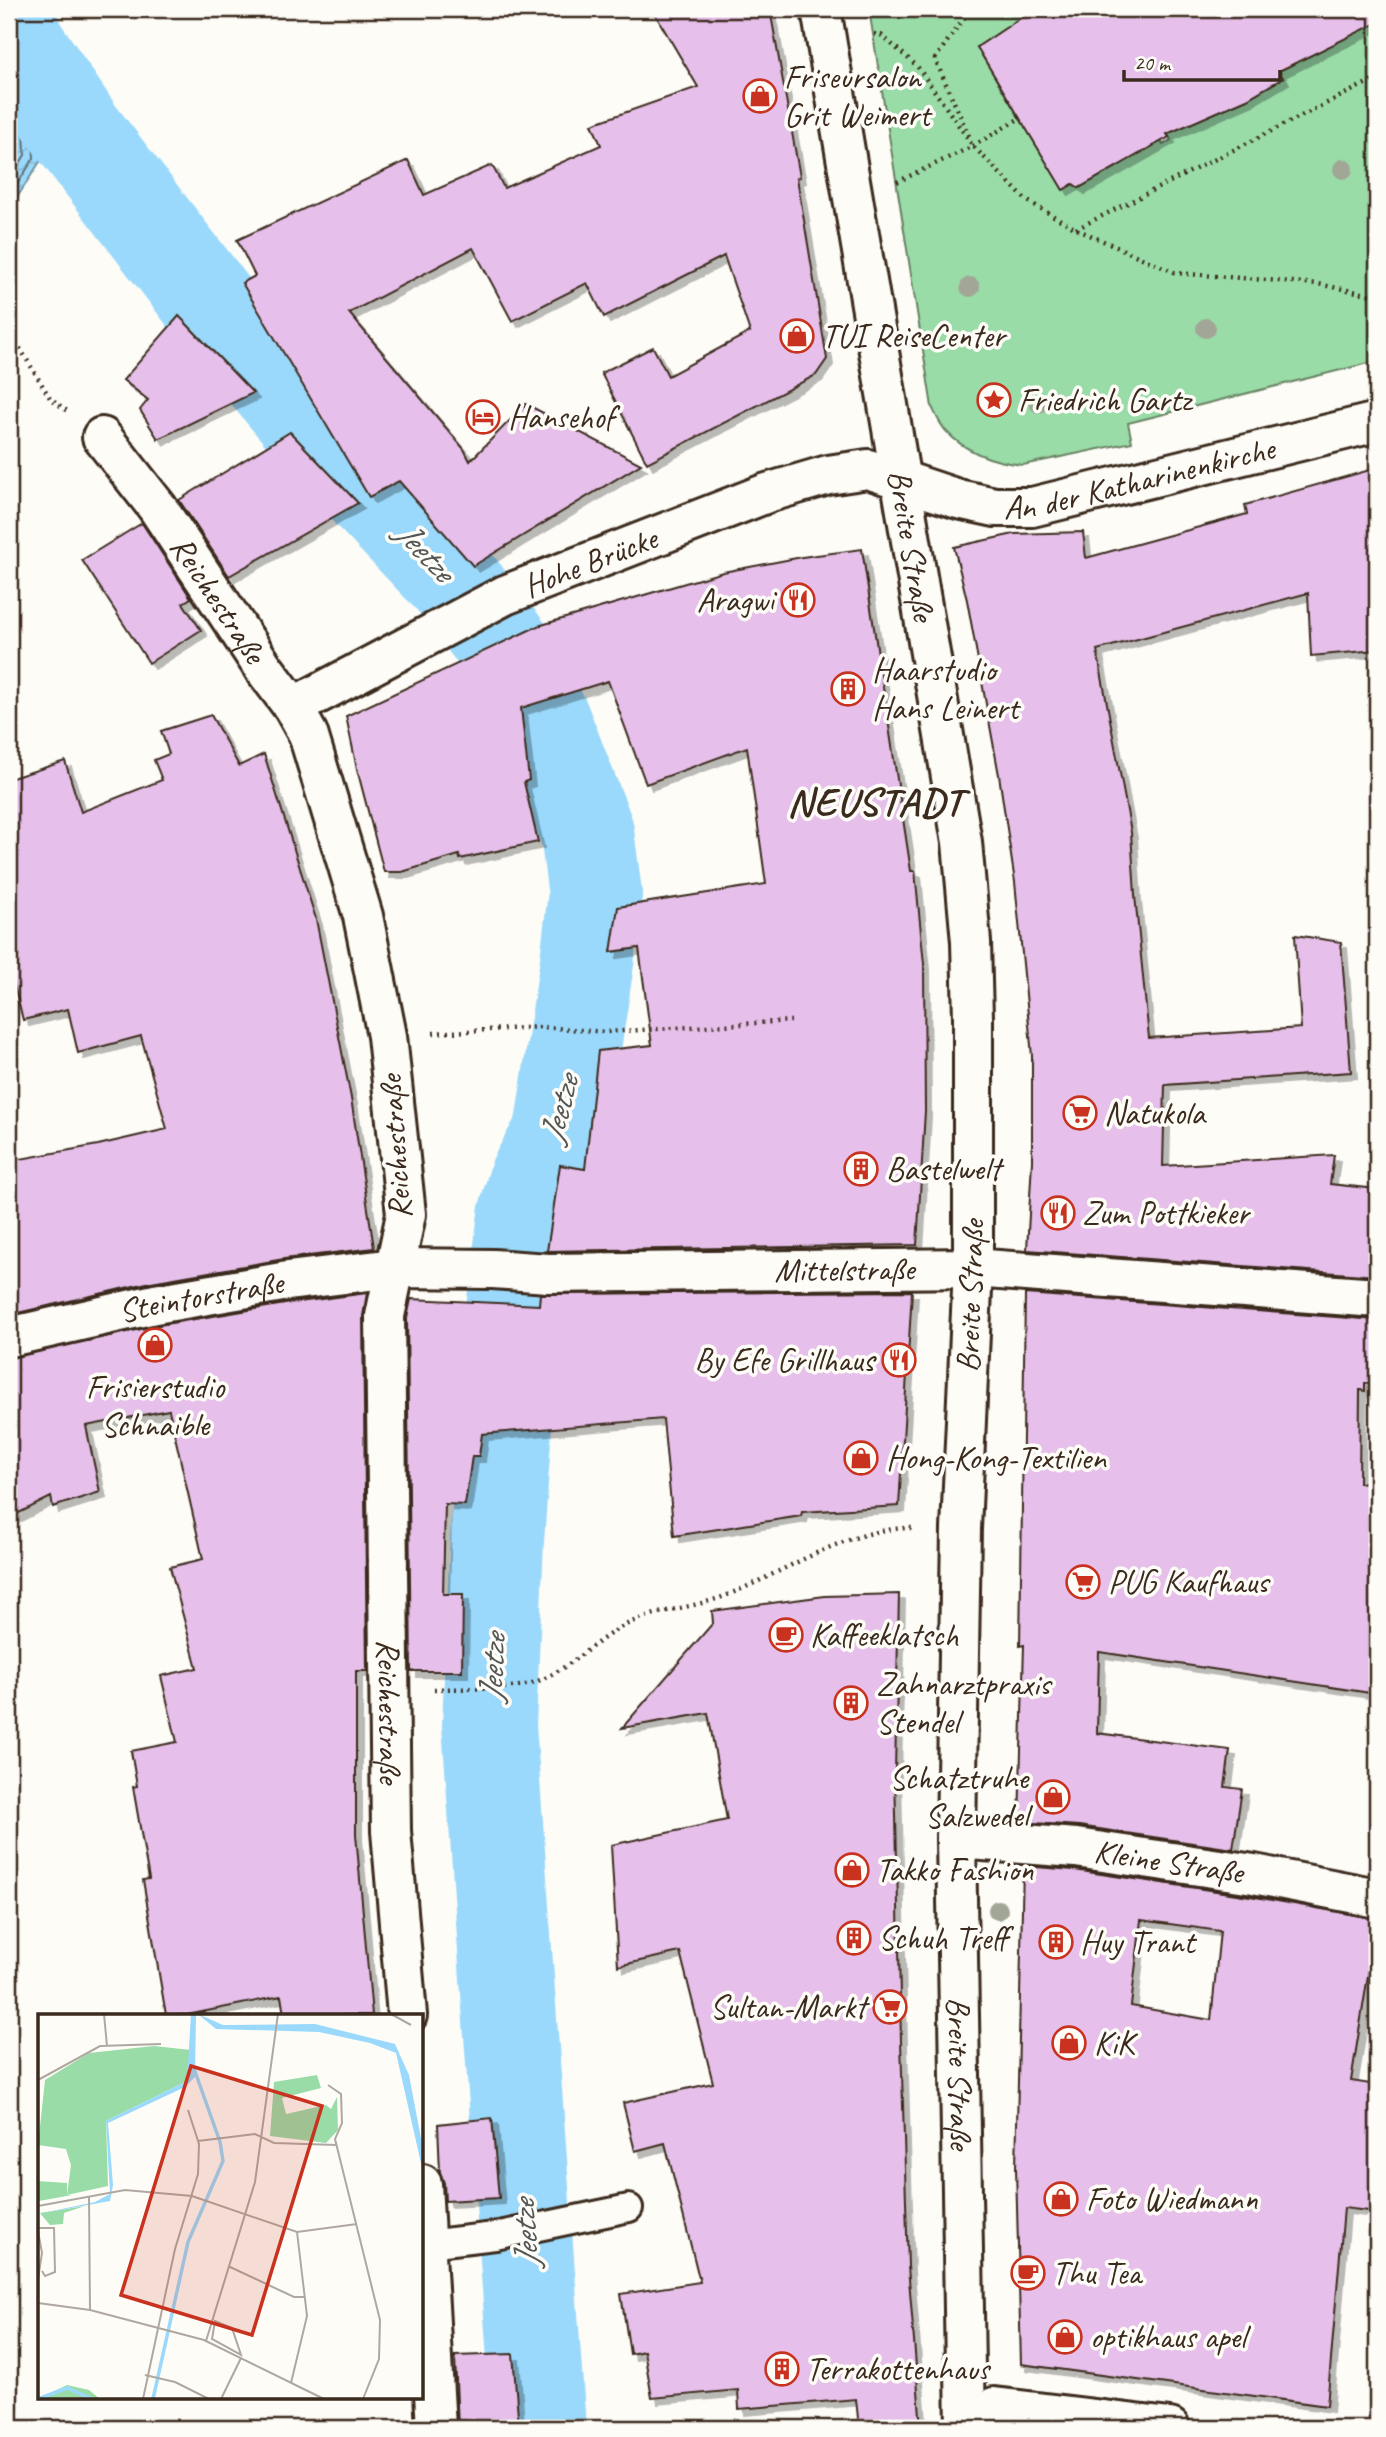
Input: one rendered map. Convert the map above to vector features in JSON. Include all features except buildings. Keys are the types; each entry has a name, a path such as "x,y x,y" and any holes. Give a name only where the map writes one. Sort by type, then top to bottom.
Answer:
{"street":[{"name":"Breite Straße","path":"821,9 962,842 970,930 973,1018 973,1268 961,1529 956,1839 966,2428"},
{"name":"An der Katharinenkirche","path":"902,480 958,499 995,507 1032,507 1377,422"},
{"name":"Reichestraße","path":"102,437 157,507 262,667 293,707 308,734 363,916 387,1036 406,1214 385,1316 391,1832 407,2014"},
{"name":"Hohe Brücke","path":"293,707 505,595 767,493 828,475 868,470 902,480"},
{"name":"Mittelstraße","path":"394,1268 493,1269 548,1273 973,1268 1377,1298"},
{"name":"Steintorstraße","path":"9,1337 155,1304 288,1281 394,1268"},
{"name":"Kleine Straße","path":"956,1839 1076,1848 1254,1874 1377,1898"},
{"path":"424,2208 436,2428"},
{"path":"994,2428 993,2407 1170,2428"}],"lane":[{"path":"427,2244 495,2236 629,2208"}],"path":[{"path":"970,9 935,59 973,146"},
{"path":"869,33 881,35 916,66 973,146 1026,200 1076,229 1175,273 1318,284 1377,296"},
{"path":"1076,229 1377,78"},
{"path":"894,183 973,146 1020,118"},
{"path":"9,330 50,398 102,437"},
{"path":"387,1036 542,1027 607,1032 790,1021"},
{"path":"463,1688 524,1685 547,1677 621,1627 640,1619 721,1598 857,1537 899,1528 961,1529"}],"green space":[{"path":"869,9 1034,9 977,47 1063,190 1073,184 1079,188 1117,167 1158,137 1163,145 1171,140 1167,132 1273,84 1283,78 1278,69 1377,12 1377,361 1128,423 1132,442 1023,465 992,459 972,451 954,439 944,429 932,407"}],"water":[{"path":"9,9 26,9 30,23 75,98 31,100 39,124 41,160 9,210"}],"waterway":[{"name":"Jeetze","path":"9,20 18,44 77,132 229,329 339,460 454,581 508,652 543,720 587,832 595,894 561,1132 536,1177 525,1216 513,1309 497,1540 489,1725 539,2428"}],"place":[{"name":"Friseursalon Grit Weimert","path":"760,96"},
{"name":"TUI ReiseCenter","path":"797,336"},
{"name":"Friedrich Gartz","path":"994,400"},
{"name":"Hansehof","path":"483,417"},
{"name":"Aragwi","path":"798,600"},
{"name":"Haarstudio Hans Leinert","path":"848,689"},
{"name":"Natukola","path":"1080,1113"},
{"name":"Bastelwelt","path":"861,1169"},
{"name":"Zum Pottkieker","path":"1058,1213"},
{"name":"Frisierstudio Schnaible","path":"155,1345"},
{"name":"By Efe Grillhaus","path":"899,1360"},
{"name":"Hong-Kong-Textilien","path":"861,1458"},
{"name":"PUG Kaufhaus","path":"1083,1582"},
{"name":"Kaffeeklatsch","path":"786,1635"},
{"name":"Zahnarztpraxis Stendel","path":"851,1703"},
{"name":"Schatztruhe Salzwedel","path":"1053,1797"},
{"name":"Takko Fashion","path":"852,1870"},
{"name":"Schuh Treff","path":"854,1938"},
{"name":"Huy Trant","path":"1056,1942"},
{"name":"Sultan-Markt","path":"890,2007"},
{"name":"KiK","path":"1069,2043"},
{"name":"Foto Wiedmann","path":"1061,2199"},
{"name":"Thu Tea","path":"1028,2273"},
{"name":"optikhaus apel","path":"1065,2337"},
{"name":"Terrakottenhaus","path":"782,2369"}],"district":[{"name":"NEUSTADT","path":"876,802"}]}
